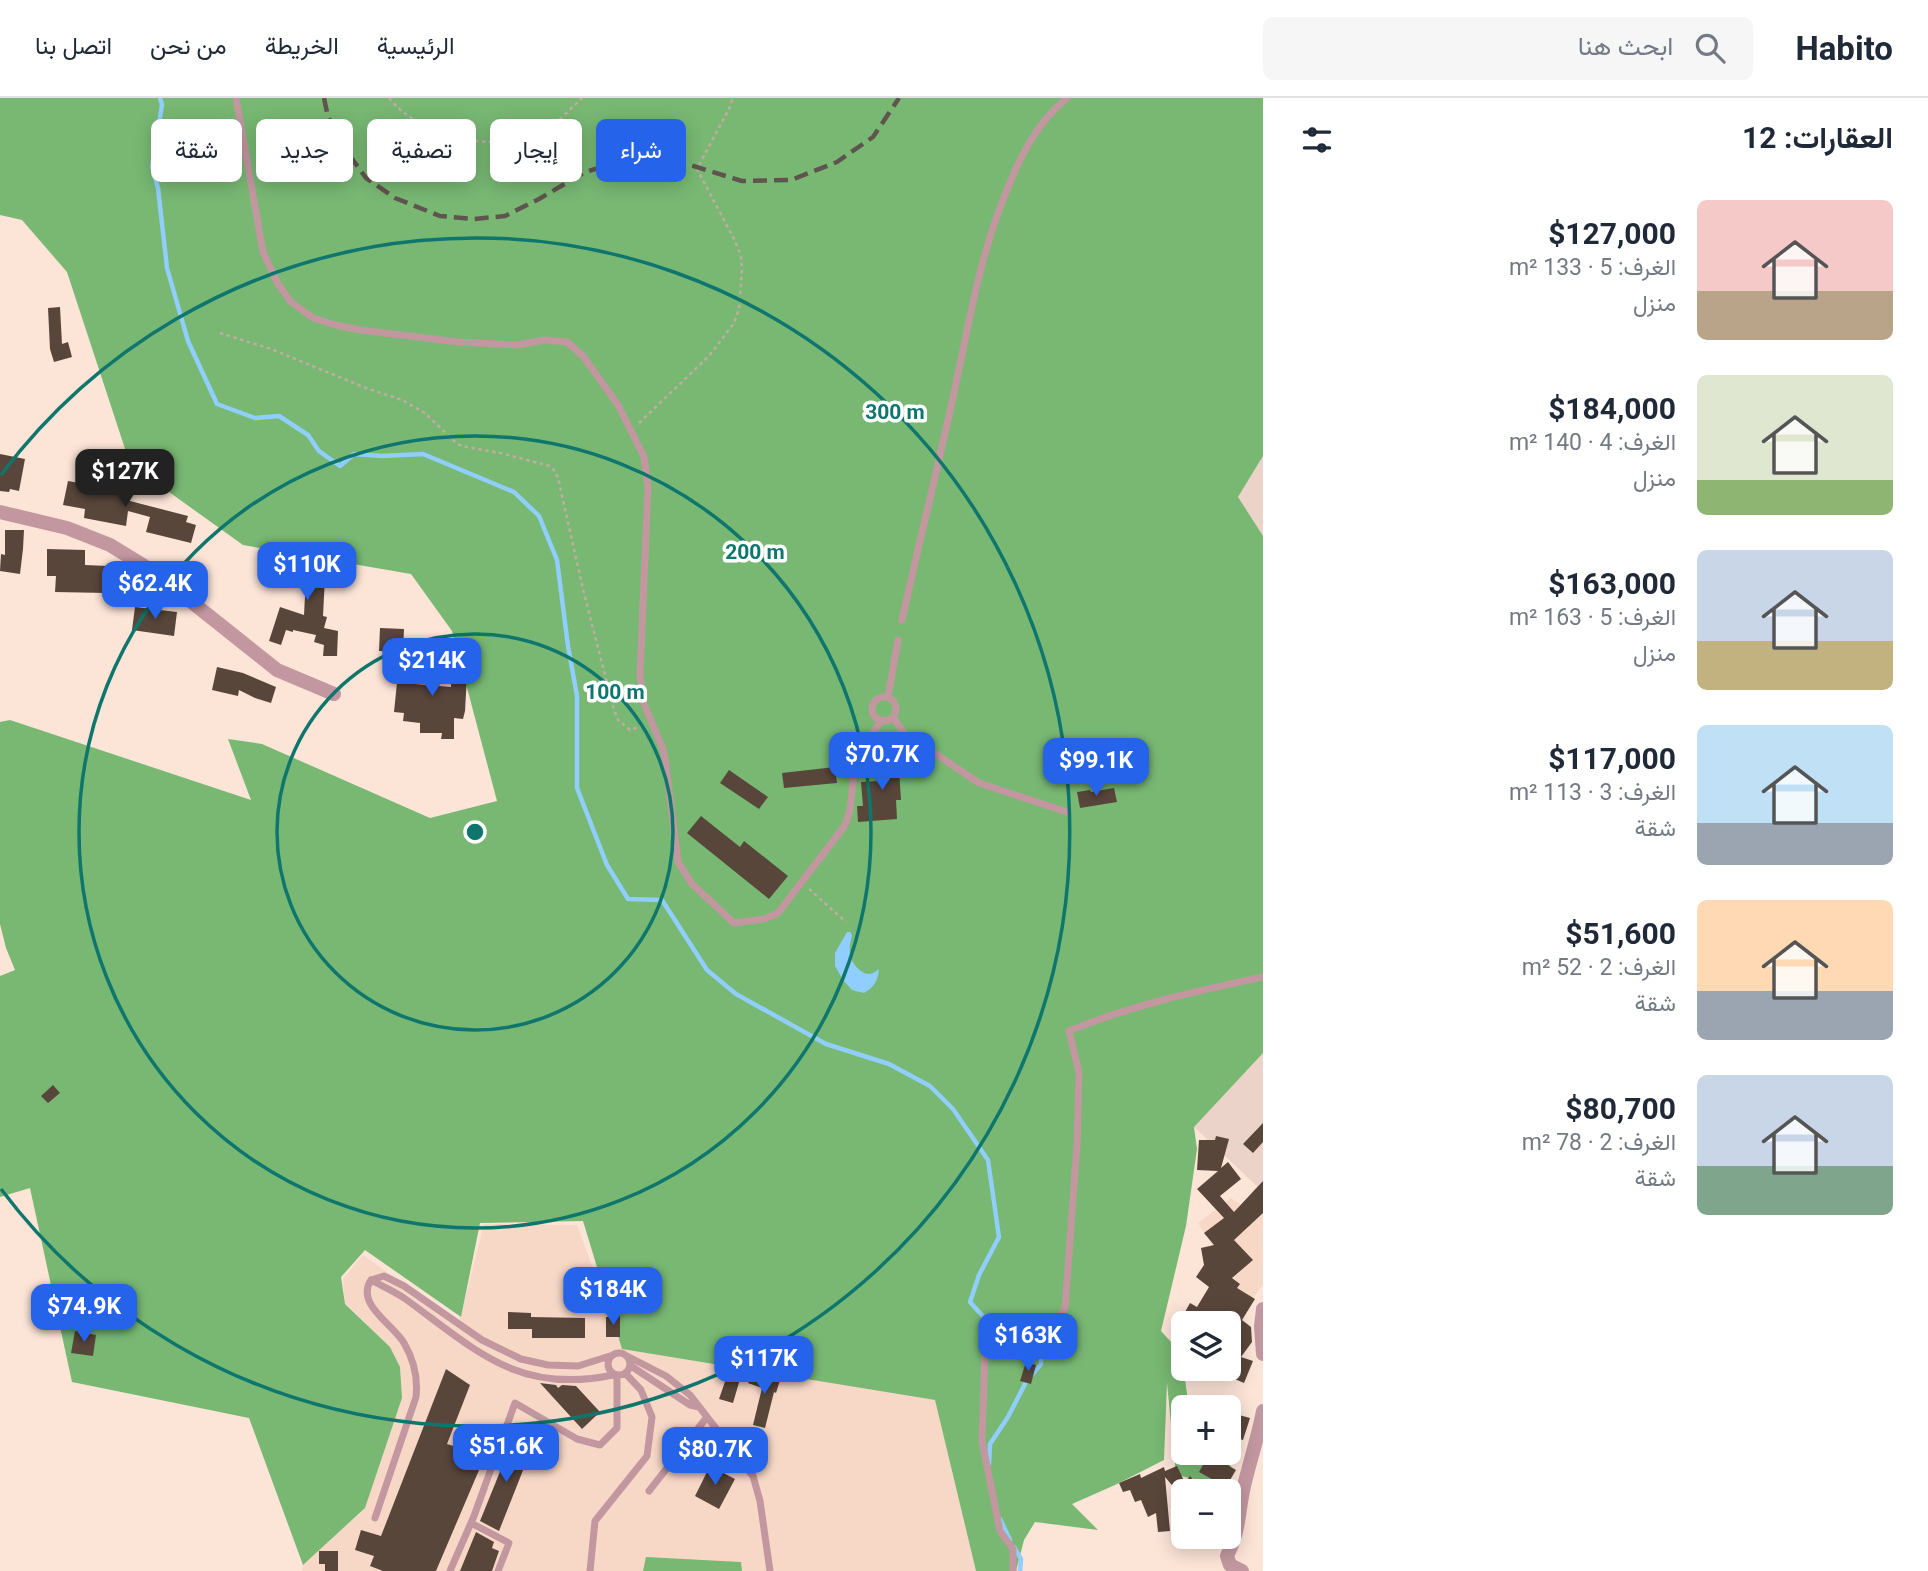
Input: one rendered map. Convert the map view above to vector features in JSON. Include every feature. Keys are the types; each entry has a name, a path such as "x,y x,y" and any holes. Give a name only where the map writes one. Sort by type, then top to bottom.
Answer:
{"street":[{"path":"0,512 67,528 110,545 154,572 277,670 334,694"},
{"path":"1263,1310 1263,1354"},
{"path":"1242,1571 1230,1565 1227,1556 1239,1526 1244,1486 1263,1411"}],"lane":[{"path":"236,98 263,252 278,284 291,302 302,311 336,326 447,341 509,345 545,340 567,342 576,349 618,405 645,457 648,475 640,660 645,704 665,759 678,863 692,884 734,923 764,919 778,913 850,816 855,765 865,743 882,720 893,717"},
{"path":"902,620 985,247 1000,204 1032,138 1044,120 1067,98"},
{"path":"888,697 898,640"},
{"path":"882,720 875,716 872,706 877,699 888,697 895,702 893,717 903,732 979,783 1067,811"},
{"path":"1013,1571 1013,1549 1000,1531 982,1441 985,1353 1004,1340 1053,1328 1065,1308 1077,1145 1079,1073 1069,1031 1177,995 1263,977"},
{"path":"375,1518 416,1397 418,1382 405,1344 366,1298 366,1287 371,1280 384,1276 404,1286 482,1340 521,1360 548,1365 578,1366 620,1353 666,1376 690,1395 753,1475 761,1501 770,1571"},
{"path":"371,1280 402,1297 478,1353 527,1375 588,1380 618,1375 631,1366"},
{"path":"590,1571 596,1521 647,1456 652,1417 641,1390 607,1367 613,1355"},
{"path":"627,1356 631,1366 690,1405 699,1407"},
{"path":"450,1571 471,1523 515,1404 577,1440 600,1444 617,1428 618,1375"},
{"path":"649,1491 707,1417"},
{"path":"471,1523 509,1543 498,1571"}],"path":[{"path":"389,98 413,119 429,128 469,140 501,143 523,141 536,136 582,98"},
{"path":"632,430 709,356 734,323 741,294 741,256 698,171 732,98"},
{"path":"220,332 402,400 425,412 462,446 550,466 558,478 614,710 618,720 630,730 651,723"},
{"path":"801,882 846,922"}],"shaded area":[{"path":"1263,456 1263,1208 1250,1195 1257,1186 1194,1127 1238,497"},
{"path":"1231,1198 1241,1205 1263,1208 1263,1284 1250,1302 1233,1289 1238,1284 1198,1223"},
{"path":"484,1224 577,1225 622,1349 935,1400 976,1571 302,1571 303,1565 365,1508 402,1398 400,1367 390,1347 345,1303 343,1279 363,1255 459,1323"}],"green space":[{"path":"0,98 1263,98 1263,456 1238,497 1263,536 1263,1053 1194,1127 1197,1149 1186,1226 1161,1331 1171,1342 1171,1381 1185,1381 1187,1395 1171,1395 1171,1424 1167,1383 1164,1460 1072,1504 1098,1530 1035,1522 1024,1540 1016,1571 976,1571 935,1400 622,1349 583,1221 480,1223 461,1317 365,1250 341,1277 345,1304 390,1347 400,1367 402,1398 365,1508 303,1565 249,1418 72,1382 30,1188 0,1197 0,976 15,970 0,924 0,722 10,720 251,800 228,739 262,744 430,818 497,801 452,631 411,574 243,545 130,464 67,272 22,220 0,215"},
{"path":"1175,1465 1231,1465 1228,1479 1194,1479 1176,1475"},
{"path":"646,1557 741,1562 742,1571 643,1571"}],"water":[{"path":"847,932 852,935 850,953 856,966 869,974 879,969 875,983 864,993 852,990 835,966 835,953"}],"building":[{"path":"60,307 62,344 68,342 72,357 54,362 50,349 48,308"},
{"path":"0,454 25,459 19,491 0,491"},
{"path":"98,479 133,486 130,501 188,516 186,522 196,525 191,543 146,532 150,517 128,511 126,526 84,518 85,509 63,505 68,481 97,486"},
{"path":"5,530 24,530 20,574 0,571 1,554 5,555"},
{"path":"286,544 300,545 299,550 314,551 313,563 327,563 323,616 327,617 324,628 338,631 337,656 323,656 324,645 314,642 316,635 286,630 281,645 269,641 280,607 304,615 306,576 285,574"},
{"path":"47,549 85,550 85,565 108,566 107,593 55,592 56,576 47,576"},
{"path":"135,607 177,612 174,636 132,630"},
{"path":"380,628 404,629 403,652 379,651"},
{"path":"410,651 421,660 403,683 451,687 451,658 468,659 465,711 463,719 454,718 454,739 441,739 442,733 420,733 420,723 403,721 404,713 394,712 398,673 395,670"},
{"path":"217,667 243,673 276,687 271,703 239,690 238,696 212,690"},
{"path":"898,754 901,800 896,800 897,819 858,822 857,806 863,806 861,782 879,781 877,755"},
{"path":"835,767 837,783 784,788 782,773"},
{"path":"729,770 768,797 759,809 720,783"},
{"path":"1114,788 1117,802 1080,808 1077,792"},
{"path":"701,816 740,847 744,841 788,876 769,899 687,833"},
{"path":"53,1085 60,1093 48,1103 41,1096"},
{"path":"1263,1123 1263,1142 1253,1153 1243,1144"},
{"path":"1216,1136 1229,1139 1221,1168 1228,1162 1241,1179 1220,1196 1234,1212 1263,1181 1263,1213 1234,1240 1253,1260 1232,1278 1240,1284 1237,1288 1255,1299 1242,1320 1251,1327 1252,1342 1241,1357 1241,1311 1186,1311 1190,1303 1197,1307 1209,1287 1196,1277 1204,1265 1201,1248 1214,1245 1204,1233 1224,1218 1197,1189 1218,1171 1197,1170 1199,1140 1215,1140"},
{"path":"508,1312 531,1313 531,1317 585,1318 585,1338 532,1338 532,1329 508,1329"},
{"path":"620,1316 620,1337 606,1337 606,1317"},
{"path":"75,1331 96,1335 93,1356 71,1353"},
{"path":"1241,1357 1253,1361 1244,1383 1239,1381"},
{"path":"1026,1362 1036,1365 1031,1384 1020,1381"},
{"path":"446,1369 470,1385 447,1444 485,1456 436,1571 383,1571 370,1566 374,1556 355,1550 361,1530 381,1536"},
{"path":"753,1371 780,1380 776,1393 774,1392 765,1428 753,1425 762,1388 748,1383"},
{"path":"727,1376 740,1379 733,1403 719,1399"},
{"path":"540,1383 556,1385 558,1388 562,1385 576,1386 600,1412 582,1429"},
{"path":"1241,1416 1250,1418 1241,1439"},
{"path":"514,1437 533,1445 499,1531 480,1521"},
{"path":"1203,1465 1228,1465 1236,1470 1231,1479 1212,1479 1199,1472"},
{"path":"710,1466 735,1479 719,1509 695,1496"},
{"path":"1177,1466 1183,1479 1171,1479 1171,1484 1165,1477 1170,1531 1158,1532 1156,1513 1148,1517 1141,1500 1135,1502 1130,1490 1123,1492 1119,1483 1140,1474 1141,1478 1164,1467 1165,1471"},
{"path":"476,1532 494,1542 492,1548 499,1551 492,1571 460,1571"},
{"path":"319,1551 338,1551 338,1571 325,1571 325,1564 319,1564"}],"waterway":[{"path":"160,98 162,105 152,167 158,188 167,268 188,341 217,404 255,418 279,416 308,435 319,451 340,466 354,454 423,454 514,492 539,516 557,560 577,696 577,788 607,865 628,899 662,900 707,970 736,994 826,1044 889,1064 930,1086 953,1109 988,1160 999,1237 979,1275 970,1302 988,1322 1015,1322 1033,1332 1038,1342 1041,1364 1026,1382 990,1444 989,1464"},
{"path":"1000,1519 1010,1540"},
{"path":"1014,1547 1021,1559 1020,1571"}],"railway":[{"path":"324,98 328,117 347,152 366,178 395,198 440,216 474,219 505,216 585,172 615,163 654,160 687,164 742,181 791,180 837,162 873,137 899,98"}]}
